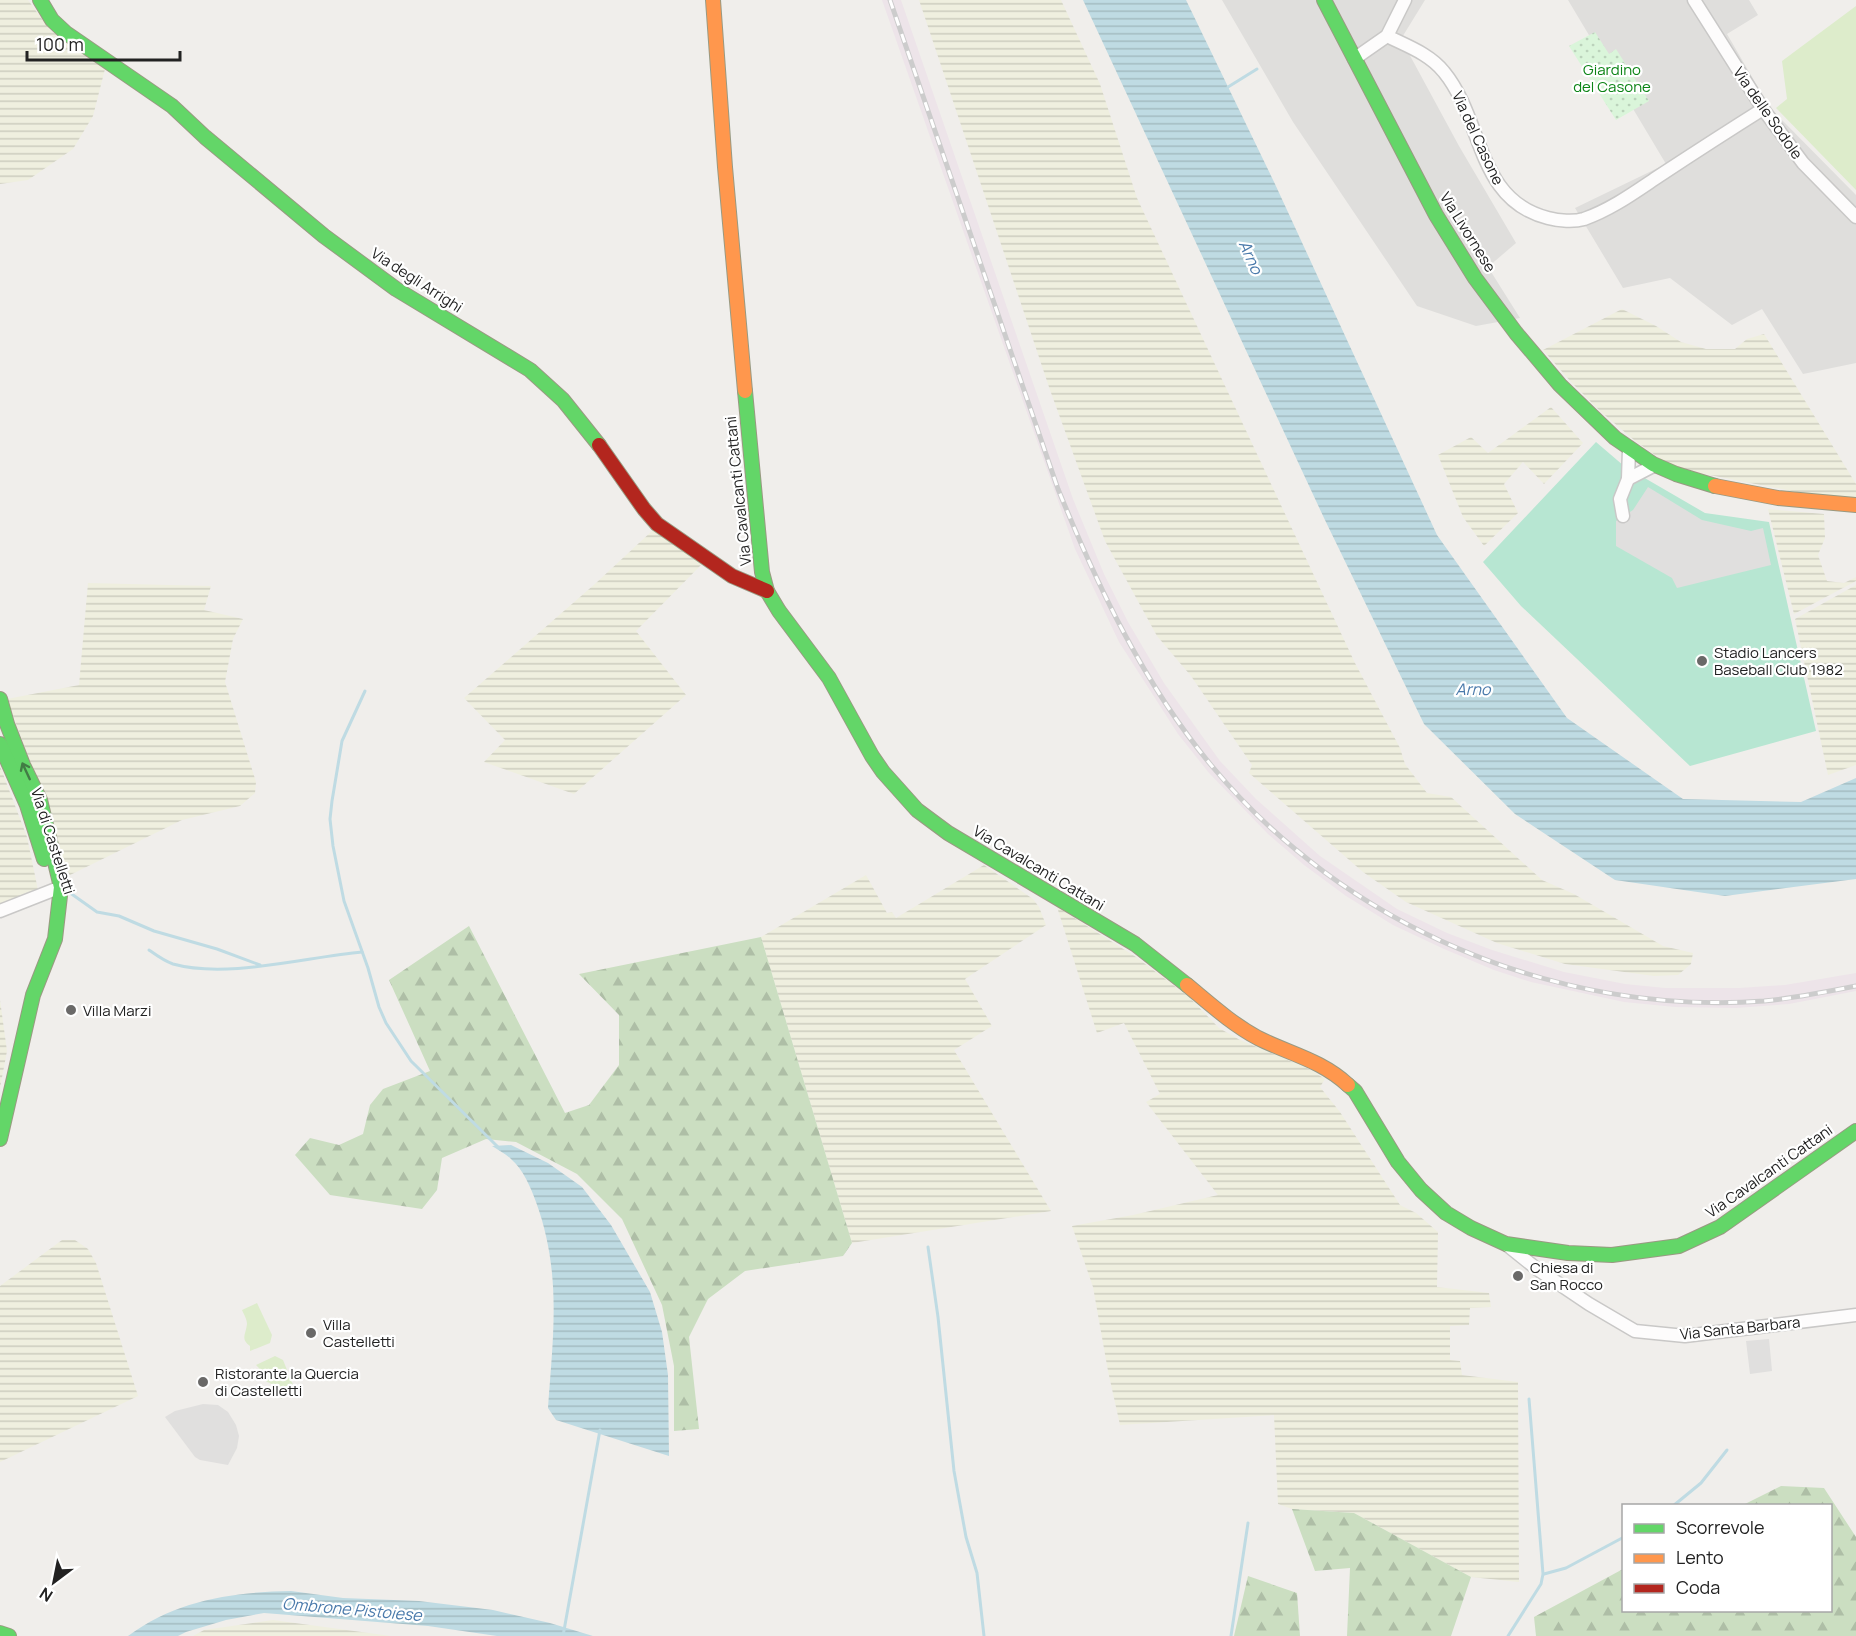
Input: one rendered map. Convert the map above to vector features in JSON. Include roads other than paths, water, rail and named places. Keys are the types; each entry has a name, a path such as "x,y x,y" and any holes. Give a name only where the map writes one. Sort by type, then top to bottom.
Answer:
{"street":[{"name":"Via degli Arrighi","path":"40,0 52,20 66,33 172,106 205,137 324,236 396,289 546,381 572,409 657,524 732,576 767,591"},
{"name":"Via Cavalcanti Cattani","path":"713,0 745,401 762,572 767,591 779,611 829,678 872,756 917,810 972,848 1135,944 1233,1022 1259,1038 1320,1064 1337,1075 1355,1091 1398,1162 1421,1190 1446,1213 1471,1228 1506,1244 1568,1253 1612,1255 1679,1246 1720,1227 1856,1131"},
{"name":"Via Livornese","path":"1323,0 1451,240 1493,303 1543,366 1596,421 1629,449 1654,465 1690,479 1738,491 1856,505"},
{"path":"1354,59 1387,36 1405,0"},
{"name":"Via delle Sodole","path":"1694,0 1763,109 1803,163 1856,217"},
{"name":"Via del Casone","path":"1387,36 1425,55 1443,71 1455,88 1495,182 1511,200 1537,215 1558,220 1582,220 1612,206 1763,109"},
{"path":"1623,516 1620,499 1628,479 1629,449"},
{"path":"1628,479 1654,465"},
{"name":"Via di Castelletti","path":"0,699 23,765 40,800 57,888 59,915 48,961 33,995 0,1139"},
{"name":"Via di Castelletti","path":"0,744 27,805 57,888"},
{"path":"0,910 57,888"},
{"name":"Via Santa Barbara","path":"1506,1244 1580,1298 1635,1331 1685,1336 1856,1315"},
{"path":"0,1633 9,1636"}],"water":[{"name":"Arno","path":"1083,0 1186,0 1275,184 1437,535 1567,718 1683,799 1801,802 1856,778 1856,879 1725,896 1615,880 1515,814 1424,724 1324,518"},
{"path":"511,1145 548,1163 582,1187 611,1225 650,1292 662,1332 668,1375 669,1456 556,1420 548,1408 554,1305 550,1254 536,1202 526,1179 507,1155 492,1146"},
{"name":"Ombrone Pistoiese","path":"291,1591 343,1598 419,1601 493,1610 593,1636 497,1636 428,1626 264,1613 226,1620 178,1636 128,1636 166,1614 206,1600 248,1593"}],"waterway":[{"path":"1228,87 1257,69"},
{"path":"365,691 342,741 330,819 344,901 386,1023 411,1061 500,1149"},
{"path":"66,890 97,912 119,916 154,931 217,949 260,965"},
{"path":"149,950 173,964 217,969 267,966 362,952"},
{"path":"928,1247 938,1317 954,1471 966,1537 977,1573 984,1636"},
{"path":"1508,1636 1541,1584 1543,1574 1529,1399"},
{"path":"563,1636 600,1430"},
{"path":"1675,1504 1701,1483 1727,1450"},
{"path":"1231,1636 1248,1523"},
{"path":"1544,1574 1566,1568 1622,1538"}],"railway":[{"path":"890,0 1058,489 1089,562 1124,633 1164,701 1211,765 1264,822 1324,872 1390,914 1459,949 1533,975 1609,993 1686,1002 1764,1001 1856,986"}],"place":[{"name":"Stadio Lancers Baseball Club 1982","path":"1702,661"},
{"name":"Villa Marzi","path":"71,1010"},
{"name":"Chiesa di San Rocco","path":"1518,1276"},
{"name":"Villa Castelletti","path":"311,1333"},
{"name":"Ristorante la Quercia di Castelletti","path":"203,1382"}],"park label":[{"name":"Giardino del Casone","path":"1612,78"}]}
